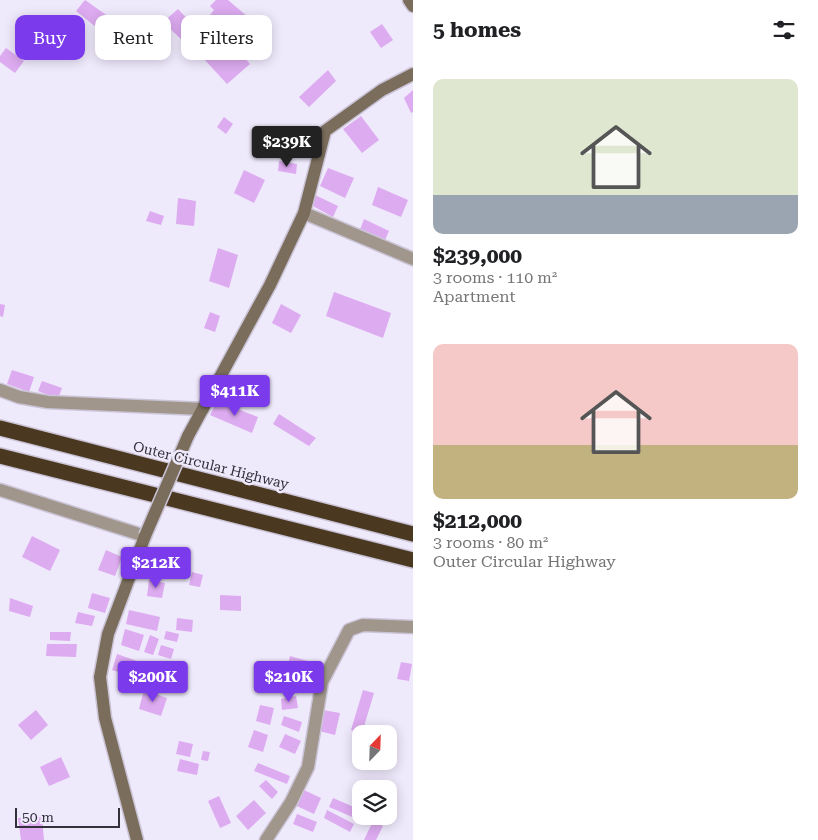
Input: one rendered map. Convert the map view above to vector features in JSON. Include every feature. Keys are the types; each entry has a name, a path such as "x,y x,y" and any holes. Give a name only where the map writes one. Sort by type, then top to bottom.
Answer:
{"highway":[{"name":"Outer Circular Highway","path":"0,428 413,534"},
{"path":"0,456 413,560"}],"street":[{"path":"409,0 413,6"},
{"path":"137,840 105,718 100,677 108,634 145,536 188,436 270,285 304,213 325,131 382,90 413,74"},
{"path":"304,213 413,260"},
{"path":"0,390 19,397 48,402 202,408"},
{"path":"0,490 145,536"},
{"path":"266,840 291,802 308,767 322,682 350,630 363,625 413,627"}],"building":[{"path":"85,0 106,15 95,15 95,26 85,18 85,15 81,15 76,11"},
{"path":"216,0 228,0 246,15 210,15 214,10 210,6"},
{"path":"178,9 184,15 181,15 181,39 171,30 171,15"},
{"path":"382,24 393,40 381,48 370,32"},
{"path":"6,48 15,54 15,60 24,61 15,73 0,62 0,56"},
{"path":"205,60 246,60 250,64 227,84"},
{"path":"328,70 336,81 309,107 299,97"},
{"path":"413,90 413,112 411,113 404,98"},
{"path":"361,116 379,140 362,153 343,129"},
{"path":"224,117 233,124 226,134 217,127"},
{"path":"279,161 297,164 296,174 278,171"},
{"path":"328,168 354,178 345,198 320,186"},
{"path":"244,170 265,180 254,203 234,193"},
{"path":"378,187 408,200 401,217 372,205"},
{"path":"315,195 338,206 333,217 311,205"},
{"path":"178,198 196,201 194,226 176,224"},
{"path":"150,211 164,216 161,225 146,221"},
{"path":"364,219 389,231 384,242 360,230"},
{"path":"218,248 238,255 229,288 209,281"},
{"path":"334,292 391,313 383,338 326,316"},
{"path":"0,304 5,305 3,317 0,316"},
{"path":"281,304 301,315 291,333 272,323"},
{"path":"210,312 220,316 215,332 204,328"},
{"path":"12,370 34,377 29,392 7,384"},
{"path":"233,375 256,386 251,399 225,387"},
{"path":"42,381 62,388 58,399 38,391"},
{"path":"217,401 258,417 252,433 210,415"},
{"path":"279,414 316,438 309,446 273,424"},
{"path":"32,536 60,550 50,571 22,557"},
{"path":"106,550 122,557 115,576 98,570"},
{"path":"149,558 171,564 168,575 146,569"},
{"path":"192,572 203,575 200,587 189,585"},
{"path":"149,580 165,583 162,598 147,596"},
{"path":"92,593 110,598 105,613 88,608"},
{"path":"220,595 241,596 241,611 220,610"},
{"path":"10,598 33,606 30,617 9,611"},
{"path":"129,610 160,617 157,631 126,624"},
{"path":"78,612 95,616 92,626 75,623"},
{"path":"177,618 193,620 192,632 176,630"},
{"path":"125,629 144,635 139,651 121,645"},
{"path":"166,631 179,634 177,642 164,639"},
{"path":"50,632 71,632 70,641 50,640"},
{"path":"150,635 159,639 153,655 144,652"},
{"path":"47,644 77,644 76,657 46,656"},
{"path":"161,645 174,649 171,659 158,655"},
{"path":"117,654 137,661 131,676 112,670"},
{"path":"290,656 311,662 308,674 287,669"},
{"path":"401,662 412,664 409,681 397,679"},
{"path":"144,690 167,698 161,716 139,709"},
{"path":"363,690 374,693 364,725 352,725"},
{"path":"296,696 298,708 282,710 281,699"},
{"path":"260,705 274,708 270,725 256,721"},
{"path":"36,710 48,725 31,740 18,725"},
{"path":"323,710 340,713 335,735 319,731"},
{"path":"284,716 302,722 299,732 281,725"},
{"path":"254,730 268,735 263,752 248,747"},
{"path":"285,734 301,741 295,754 279,747"},
{"path":"179,741 193,744 190,757 176,754"},
{"path":"203,751 210,752 208,761 201,760"},
{"path":"61,757 70,777 49,786 40,767"},
{"path":"180,759 199,764 197,775 177,771"},
{"path":"258,763 290,776 287,784 254,771"},
{"path":"266,780 278,792 272,799 259,786"},
{"path":"304,790 321,798 314,814 297,806"},
{"path":"219,796 231,823 220,828 208,801"},
{"path":"333,798 352,806 352,817 329,807"},
{"path":"254,800 266,813 248,830 236,816"},
{"path":"327,810 354,825 350,832 324,818"},
{"path":"297,814 317,822 313,832 293,824"},
{"path":"42,817 44,840 21,840 18,818"},
{"path":"371,825 383,826 376,840 364,840"}]}
